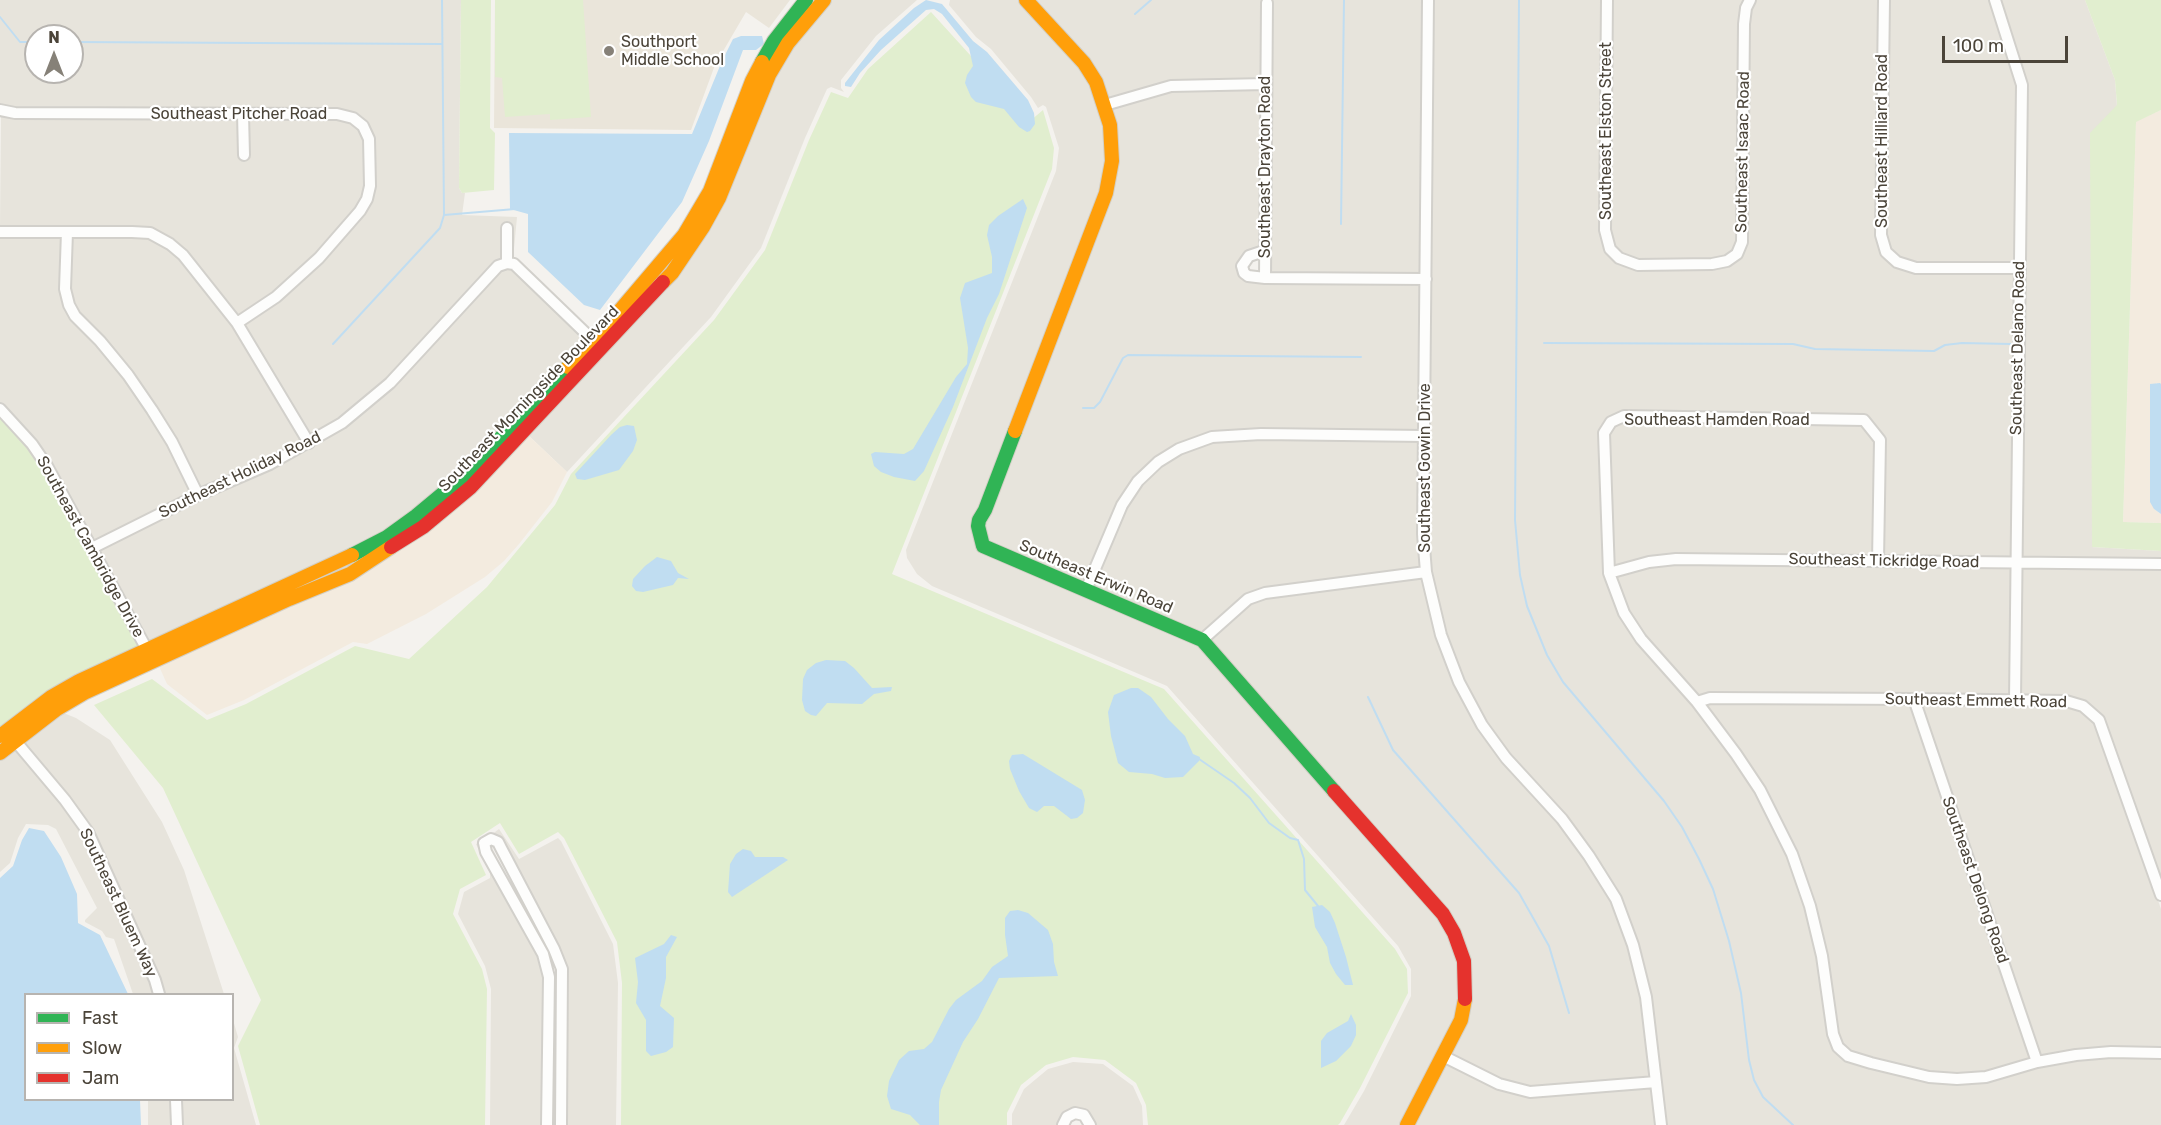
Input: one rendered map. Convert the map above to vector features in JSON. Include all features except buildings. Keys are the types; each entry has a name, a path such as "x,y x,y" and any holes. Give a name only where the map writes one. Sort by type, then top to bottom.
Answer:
{"street":[{"name":"Southeast Morningside Boulevard","path":"0,753 7,735 150,656 287,593 350,574 419,522 471,487 516,431 598,345 672,273 698,224 719,198 739,153 753,95 774,41 806,0"},
{"name":"Southeast Morningside Boulevard","path":"753,95 769,75 788,43 824,0"},
{"name":"Southeast Gowin Drive","path":"1428,0 1423,534 1426,572 1441,635 1459,682 1482,725 1506,758 1562,819 1616,899 1633,945 1646,998 1660,1125"},
{"name":"Southeast Elston Street","path":"1607,0 1605,230 1610,249 1619,258"},
{"name":"Southeast Isaac Road","path":"1619,258 1638,265 1712,264 1727,261 1737,254 1742,242 1744,225 1744,24 1746,8 1750,0"},
{"name":"Southeast Hilliard Road","path":"1884,0 1881,234 1886,252 1897,262 1916,267 2019,268"},
{"name":"Southeast Delano Road","path":"1995,0 2022,85 2015,700"},
{"name":"Southeast Erwin Road","path":"1028,1 1084,63 1096,82 1110,125 1112,161 1106,194 978,526 983,546 1202,640 1443,914 1454,933 1464,961 1466,992 1461,1020 1407,1125"},
{"name":"Southeast Drayton Road","path":"1267,3 1265,278 1426,279"},
{"path":"1105,105 1171,86 1266,84"},
{"name":"Southeast Pitcher Road","path":"0,110 15,112 337,114 353,118 363,126 369,139 370,186 367,200 360,211 318,258 276,297 237,323"},
{"path":"243,114 244,155"},
{"path":"507,228 507,263 514,264 598,345"},
{"path":"0,232 132,232 158,236 183,255 237,323 309,443"},
{"path":"67,232 65,289 69,305 75,316 100,341 128,375 152,410 172,442 198,495"},
{"path":"1264,251 1249,256 1242,266 1244,273 1248,276 1265,278"},
{"name":"Southeast Holiday Road","path":"92,548 198,495 270,464 342,423 376,396 498,266 507,263"},
{"name":"Southeast Cambridge Drive","path":"0,409 32,444 47,466 150,656"},
{"name":"Southeast Hamden Road","path":"1878,561 1880,440 1864,420 1624,416 1611,422 1604,433 1609,573 1624,613 1641,639 1697,702 1736,754 1760,790 1792,854 1810,906 1822,956 1833,1034 1838,1047 1848,1056 1871,1063 1929,1077 1957,1080 1986,1077 2037,1062"},
{"path":"1086,590 1122,505 1138,481 1158,462 1179,449 1212,436 1260,434 1424,436"},
{"name":"Southeast Tickridge Road","path":"1609,573 1649,562 1676,559 2161,564"},
{"path":"1202,640 1248,599 1266,593 1426,572"},
{"name":"Southeast Emmett Road","path":"1697,702 1710,698 2015,700 2066,701 2083,706 2099,720 2161,895"},
{"name":"Southeast Delong Road","path":"1914,699 2037,1062"},
{"name":"Southeast Bluem Way","path":"7,735 65,800 88,832 155,980 159,993"},
{"path":"547,1125 549,977 543,954 486,852 484,846 486,841 494,839 501,848 559,959 562,969 561,1125"},
{"path":"549,1023 561,1020"},
{"path":"2037,1062 2076,1054 2161,1053"},
{"path":"1443,1056 1499,1084 1530,1092 1656,1082"},
{"path":"176,1101 177,1125"},
{"path":"1063,1125 1067,1117 1075,1113 1084,1115 1090,1125"}],"shaded area":[{"path":"0,0 461,0 459,188 462,193 465,193 462,215 517,217 513,259 511,259 511,224 503,223 503,259 387,379 340,419 311,437 243,324 364,214 373,139 337,109 15,108 0,105"},
{"name":"Southport Middle School","path":"495,0 790,0 769,28 746,12 715,65 691,130 494,128"},
{"path":"830,0 917,0 876,36 841,80 841,88 844,92 831,87 827,89 761,248 711,317 567,472 528,435 675,276 766,91 792,46"},
{"path":"950,0 1020,0 1081,66 1101,107 1107,160 1102,192 976,538 1199,644 1439,917 1450,935 1459,962 1462,992 1457,1018 1402,1125 1344,1125 1364,1091 1411,996 1411,969 1398,946 1167,686 932,586 917,574 907,558 906,550 1056,171 1059,148 1046,107 1043,105 1038,108 991,49 976,37 949,5"},
{"path":"1036,0 1263,0 1262,79 1171,81 1108,100 1034,2"},
{"path":"1272,0 1424,0 1421,274 1269,273"},
{"path":"1432,0 1603,0 1601,230 1614,262 1619,265 1639,269 1712,269 1728,266 1747,243 1749,24 1750,10 1755,0 1879,0 1877,234 1894,265 2015,273 2012,557 1883,557 1884,440 1867,417 1609,418 1605,569 1620,615 1733,757 1757,793 1788,856 1806,907 1836,1054 1928,1082 1958,1084 1987,1082 2039,1066 2077,1059 2161,1058 2161,1125 1665,1125 1661,1077 1620,897 1485,722 1463,680 1445,634 1430,571 1427,534"},
{"path":"1611,0 1745,0 1738,241 1733,250 1725,256 1711,260 1639,260 1622,254 1614,246 1610,230"},
{"path":"1888,0 1990,0 2017,85 2015,263 1917,263 1899,257 1890,249 1886,234"},
{"path":"2000,0 2085,0 2115,80 2117,106 2092,547 2161,551 2161,559 2020,557 2026,84"},
{"path":"1262,89 1260,247 1246,252 1238,264 1252,282 1258,283 1421,283 1420,431 1260,429 1212,432 1177,445 1136,477 1084,584 986,542 983,522 1110,195 1111,109 1172,90"},
{"path":"2161,110 2161,384 2156,383 2154,509 2161,514 2161,523 2123,522 2136,121"},
{"path":"1,115 239,118 240,160 248,159 248,119 336,119 351,122 360,129 364,141 366,185 357,208 316,254 274,293 237,317 172,240 159,231 150,228 0,227"},
{"path":"0,237 62,237 61,289 97,345 148,413 168,445 192,493 94,542 11,413 0,403"},
{"path":"71,237 149,238 167,248 180,259 233,326 303,441 268,460 200,489 175,440 73,303 70,288"},
{"path":"512,269 587,341 461,472 385,533 342,556 149,644 98,550 272,468 344,428 500,270"},
{"path":"1625,421 1862,425 1875,442 1874,556 1676,554 1613,567 1609,434 1614,426"},
{"path":"528,435 567,472 552,502 504,561 485,577 426,614 367,644 353,642 244,700 207,715 167,684 158,664 347,580"},
{"path":"1419,440 1421,567 1264,588 1201,635 1092,587 1126,508 1142,484 1161,466 1180,454 1213,441"},
{"path":"1677,564 2011,567 2011,696 1917,693 1698,696 1644,636 1628,610 1615,577 1650,567"},
{"path":"2020,567 2161,569 2161,882 2103,718 2086,702 2067,696 2019,696"},
{"path":"1422,577 1437,637 1503,762 1559,822 1612,902 1629,947 1642,998 1651,1077 1530,1088 1500,1080 1449,1053 1466,1021 1458,931 1208,641 1250,604 1266,598"},
{"path":"1711,703 1911,704 2032,1058 1985,1072 1957,1075 1930,1072 1872,1058 1850,1051 1842,1044 1837,1033 1796,852 1705,705"},
{"path":"1920,704 2065,705 2081,710 2096,723 2161,909 2161,1048 2110,1047 2040,1056"},
{"path":"61,712 76,718 110,740 162,822 184,870 224,993 163,993 91,829 22,741"},
{"path":"15,747 62,803 84,835 151,981 154,993 133,993 114,939 106,937 102,931 85,922 97,908 56,829 48,825 26,824 18,838 10,863 0,872 0,759"},
{"path":"499,829 519,859 558,838 561,841 613,944 618,983 616,1125 565,1125 566,983 500,838 491,835"},
{"path":"480,842 539,956 544,978 543,1125 490,1125 491,989 485,966 458,914 464,892 490,878 490,873 476,844"},
{"path":"234,1023 238,1037 234,1048"},
{"path":"234,1048 256,1125 181,1125 181,1101 234,1101"},
{"path":"1073,1062 1103,1064 1133,1086 1142,1106 1143,1125 1094,1125 1090,1114 1085,1110 1075,1108 1064,1113 1059,1125 1012,1125 1012,1114 1024,1089 1048,1069"},
{"path":"1445,1062 1497,1089 1529,1097 1653,1087 1656,1125 1412,1125"},
{"path":"148,1101 172,1101 172,1125 148,1125"}],"green space":[{"path":"461,0 491,0 490,128 495,133 494,190 462,193 459,188"},
{"path":"495,0 583,0 591,117 550,120 550,114 505,117 502,78 495,77"},
{"path":"2085,0 2161,0 2161,110 2136,122 2123,522 2161,523 2161,551 2092,547 2090,133 2117,105 2115,80"},
{"path":"931,12 1030,121 1043,110 1054,148 1052,169 892,574 1164,689 1395,949 1407,969 1408,993 1340,1123 1338,1125 1148,1125 1146,1105 1136,1083 1105,1060 1073,1057 1046,1065 1021,1085 1007,1113 1007,1125 621,1125 622,983 617,942 564,838 558,832 519,854 500,823 471,842 486,875 460,889 453,914 482,969 487,989 485,1125 260,1125 238,1046 261,1000 163,788 94,705 152,679 207,720 246,704 355,646 409,659 487,587 555,505 571,474 714,320 765,250 831,92 848,98 868,69"},
{"path":"0,416 44,469 141,648 0,729"}],"water":[{"path":"926,0 942,4 1028,100 1034,113 1035,124 1030,131 1027,132 1019,127 1004,109 976,102 971,97 965,83 973,66 969,48 942,14 934,9 926,10 881,50 860,73 851,87 845,86 879,40"},
{"path":"741,36 762,36 764,44 756,50 743,50 709,141 682,202 600,310 584,305 528,252 528,214 510,209 509,133 692,134 733,39"},
{"path":"1023,199 1027,208 999,294 924,471 915,481 881,472 874,466 871,454 875,452 904,454 913,449 956,377 967,364 968,348 960,298 965,283 992,273 992,257 987,235 989,225"},
{"path":"2160,383 2161,514 2150,502 2150,384"},
{"path":"634,426 637,440 633,451 619,470 585,480 577,479 575,474 611,435 620,427"},
{"path":"657,557 671,561 678,573 689,579 678,578 673,585 643,592 636,591 632,586 633,579"},
{"path":"826,660 845,661 872,688 892,687 891,691 874,694 862,704 827,703 816,716 811,715 805,711 802,700 803,679 807,670 816,663"},
{"path":"1131,688 1138,688 1151,697 1185,736 1193,754 1200,757 1199,761 1183,777 1165,778 1152,774 1129,772 1118,763 1108,712 1114,695"},
{"path":"1023,754 1082,790 1085,800 1083,813 1071,819 1054,806 1044,806 1037,812 1029,808 1019,791 1009,761 1012,755"},
{"path":"29,828 44,831 61,857 77,894 78,923 100,935 128,993 24,993 24,1101 140,1101 141,1125 0,1125 0,878 13,866"},
{"path":"743,849 751,851 755,857 783,857 788,860 732,897 728,892 730,864 736,854"},
{"path":"1322,905 1330,912 1335,923 1353,985 1345,985 1336,974 1330,963 1327,947 1315,927 1312,907"},
{"path":"1018,910 1028,913 1048,930 1053,944 1058,976 999,978 963,1042 941,1090 939,1125 920,1125 910,1115 891,1109 887,1096 889,1081 899,1060 909,1051 924,1049 932,1042 956,1000 982,981 992,967 1008,956 1005,918 1010,911"},
{"path":"671,935 677,937 666,957 666,978 660,1006 674,1018 673,1047 666,1052 651,1056 646,1051 646,1020 636,1003 638,982 635,958 664,944"},
{"path":"1351,1014 1356,1025 1356,1035 1351,1046 1336,1061 1321,1068 1321,1041 1327,1033 1348,1021"}],"waterway":[{"path":"333,344 440,228 444,215 442,0"},
{"path":"1135,14 1151,0"},
{"path":"1341,224 1344,0"},
{"path":"1519,0 1515,520 1520,575 1527,606 1547,655 1563,682 1664,801 1682,827 1699,859 1713,889 1729,941 1741,993 1749,1060 1754,1080 1763,1097 1793,1125"},
{"path":"0,17 20,42 24,42"},
{"path":"84,42 441,44"},
{"path":"444,215 515,209"},
{"path":"1544,343 1793,344 1815,349 1934,351 1945,345 1962,343 2011,344"},
{"path":"1083,408 1094,408 1100,402 1123,358 1128,355 1361,357"},
{"path":"1368,697 1393,750 1519,893 1549,946 1569,1013"},
{"path":"1199,759 1234,783 1250,798 1269,823 1290,838 1298,840 1304,859 1305,890 1318,906"}],"traffic: fast":[{"path":"762,62 774,41 806,0"},
{"path":"352,555 387,537 464,476 568,367"},
{"path":"1015,431 985,510 979,520 978,526 983,546 1202,640 1334,791"}],"traffic: slow":[{"path":"663,282 672,273 703,227 719,198 769,75 788,43 824,0"},
{"path":"1015,431 1106,193 1112,161 1110,125 1096,82 1084,63 1026,0"},
{"path":"568,367 594,341 684,235 710,191 752,81 762,62"},
{"path":"0,753 57,709 84,693 289,599 350,574 391,547"},
{"path":"0,736 51,697 79,681 352,555"},
{"path":"1407,1125 1461,1020 1465,999"}],"traffic: jam":[{"path":"391,547 423,527 471,487 663,282"},
{"path":"1334,791 1443,914 1454,933 1464,961 1465,999"}],"place":[{"name":"Southport Middle School","path":"609,51"}]}
